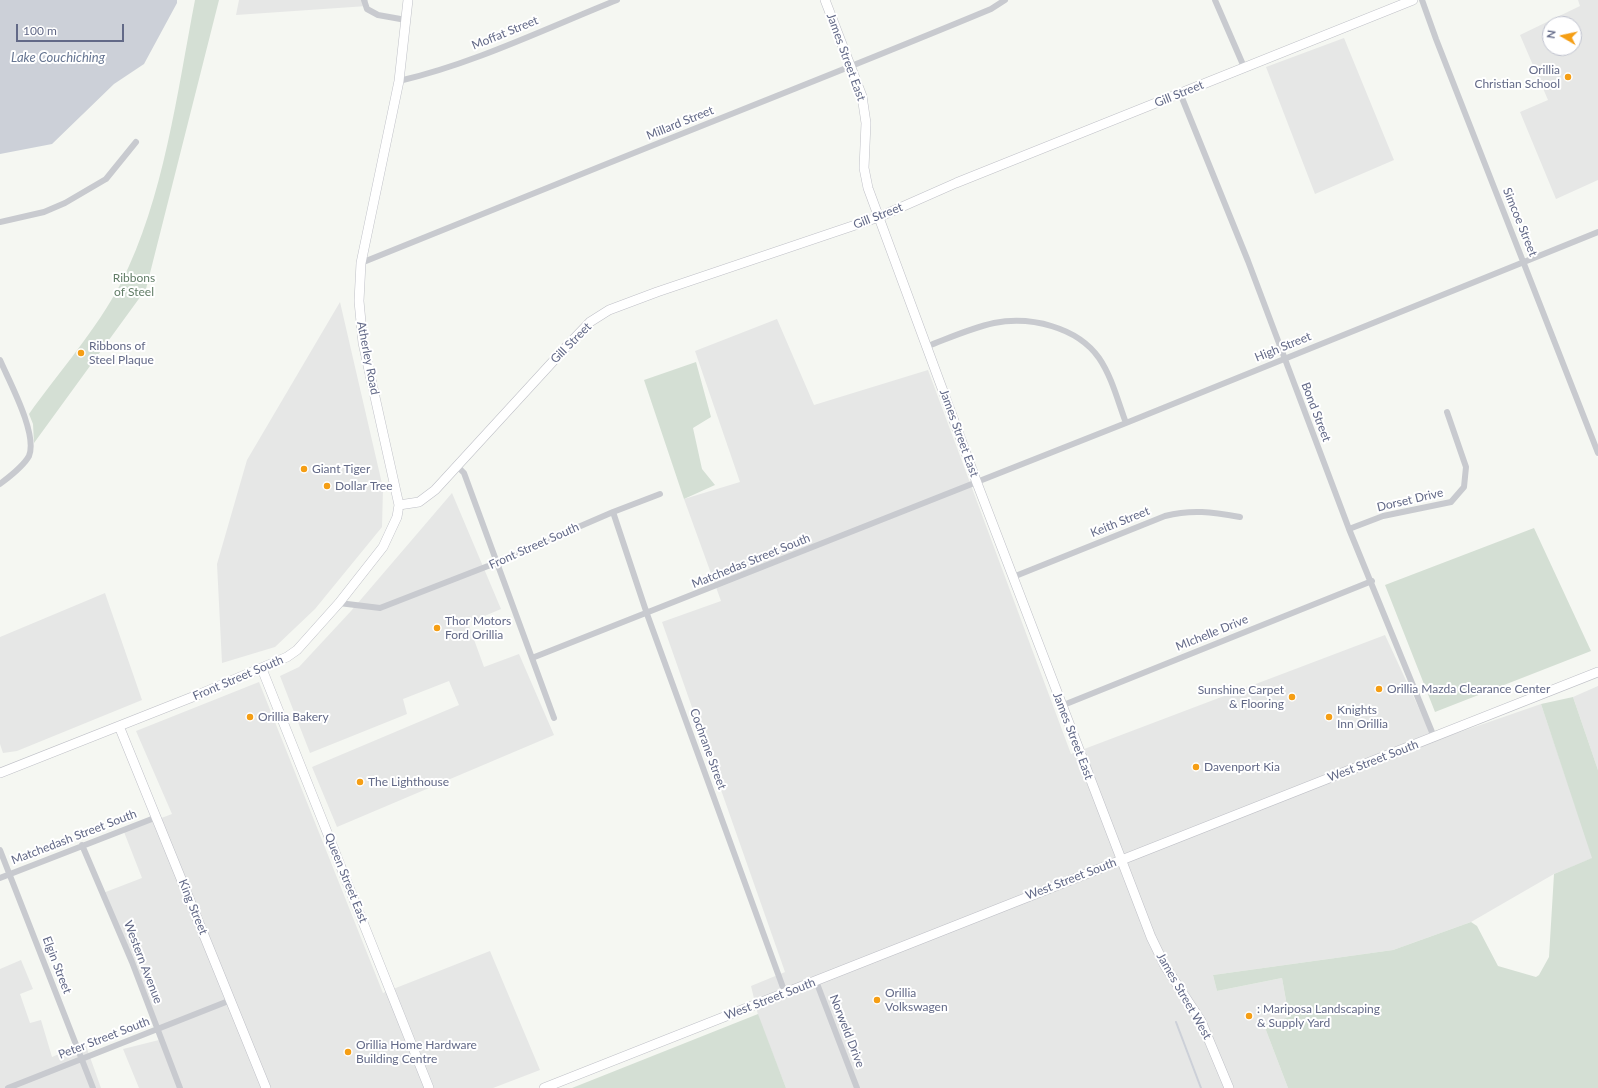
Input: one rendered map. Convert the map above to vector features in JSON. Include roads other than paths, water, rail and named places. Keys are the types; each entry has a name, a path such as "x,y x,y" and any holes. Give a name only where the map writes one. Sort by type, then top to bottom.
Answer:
{"street":[{"path":"364,0 367,10 378,15 406,20"},
{"name":"Atherley Road","path":"339,603 383,547 397,517 399,506 361,334 359,301 361,263 400,81 408,0"},
{"name":"Moffat Street","path":"400,81 428,74 473,58 618,0"},
{"name":"James Street East","path":"825,0 862,96 865,110 864,168 868,188 928,346 977,482 1122,859"},
{"name":"Millard Street","path":"361,263 408,246 557,184 851,67 991,9 1005,0"},
{"path":"1215,0 1244,67"},
{"name":"Gill Street","path":"399,506 423,500 435,490 590,322 609,310 879,217 956,183 1413,0"},
{"name":"Simcoe Street","path":"1422,0 1598,453"},
{"name":"Bond Street","path":"1180,93 1248,261 1349,529 1372,581 1434,737"},
{"path":"0,222 44,212 65,204 106,179 136,142"},
{"name":"High Street","path":"977,482 1126,424 1284,358 1598,232"},
{"path":"928,346 982,326 1008,321 1034,323 1059,328 1081,340 1099,358 1109,379 1126,424"},
{"path":"0,360 24,418 30,437 29,455 23,464 0,484"},
{"name":"Dorset Drive","path":"1349,529 1384,516 1451,502 1464,487 1466,467 1447,412"},
{"path":"458,466 464,473 554,718"},
{"name":"Matchedas Street South","path":"532,658 647,614 977,482"},
{"name":"Front Street South","path":"0,773 262,669 292,655 339,603 380,608 497,562 613,512 660,494"},
{"name":"Keith Street","path":"1013,577 1165,516 1185,511 1221,513 1240,517"},
{"name":"Cochrane Street","path":"613,512 647,614 785,993"},
{"name":"MIchelle Drive","path":"1062,706 1372,581"},
{"name":"Queen Street East","path":"262,669 429,1088"},
{"name":"West Street South","path":"544,1088 1598,672"},
{"name":"King Street","path":"119,726 266,1088"},
{"name":"Matchedash Street South","path":"0,878 157,817"},
{"name":"Western Avenue","path":"82,845 132,962 180,1088"},
{"name":"Elgin Street","path":"0,850 93,1088"},
{"name":"James Street West","path":"1122,859 1158,952 1165,966 1201,1021 1230,1088"},
{"name":"Norweld Drive","path":"816,981 857,1088"},
{"name":"Peter Street South","path":"8,1088 231,1000"}],"water":[{"name":"Lake Couchiching","path":"0,0 177,0 177,3 144,64 114,84 52,144 0,154"}],"waterway":[{"path":"1176,1022 1201,1088"}],"place":[{"name":"Orillia Christian School","path":"1568,77"},
{"name":"Ribbons of Steel Plaque","path":"81,353"},
{"name":"Giant Tiger","path":"304,469"},
{"name":"Dollar Tree","path":"327,486"},
{"name":"Thor Motors Ford Orillia","path":"437,628"},
{"name":"Orillia Mazda Clearance Center","path":"1379,689"},
{"name":"Sunshine Carpet & Flooring","path":"1292,697"},
{"name":"Orillia Bakery","path":"250,717"},
{"name":"Knights Inn Orillia","path":"1329,717"},
{"name":"Davenport Kia","path":"1196,767"},
{"name":"The Lighthouse","path":"360,782"},
{"name":"Orillia Volkswagen","path":"877,1000"},
{"name":": Mariposa Landscaping & Supply Yard","path":"1249,1016"},
{"name":"Orillia Home Hardware Building Centre","path":"348,1052"}],"park label":[{"name":"Ribbons of Steel","path":"134,285"}]}
